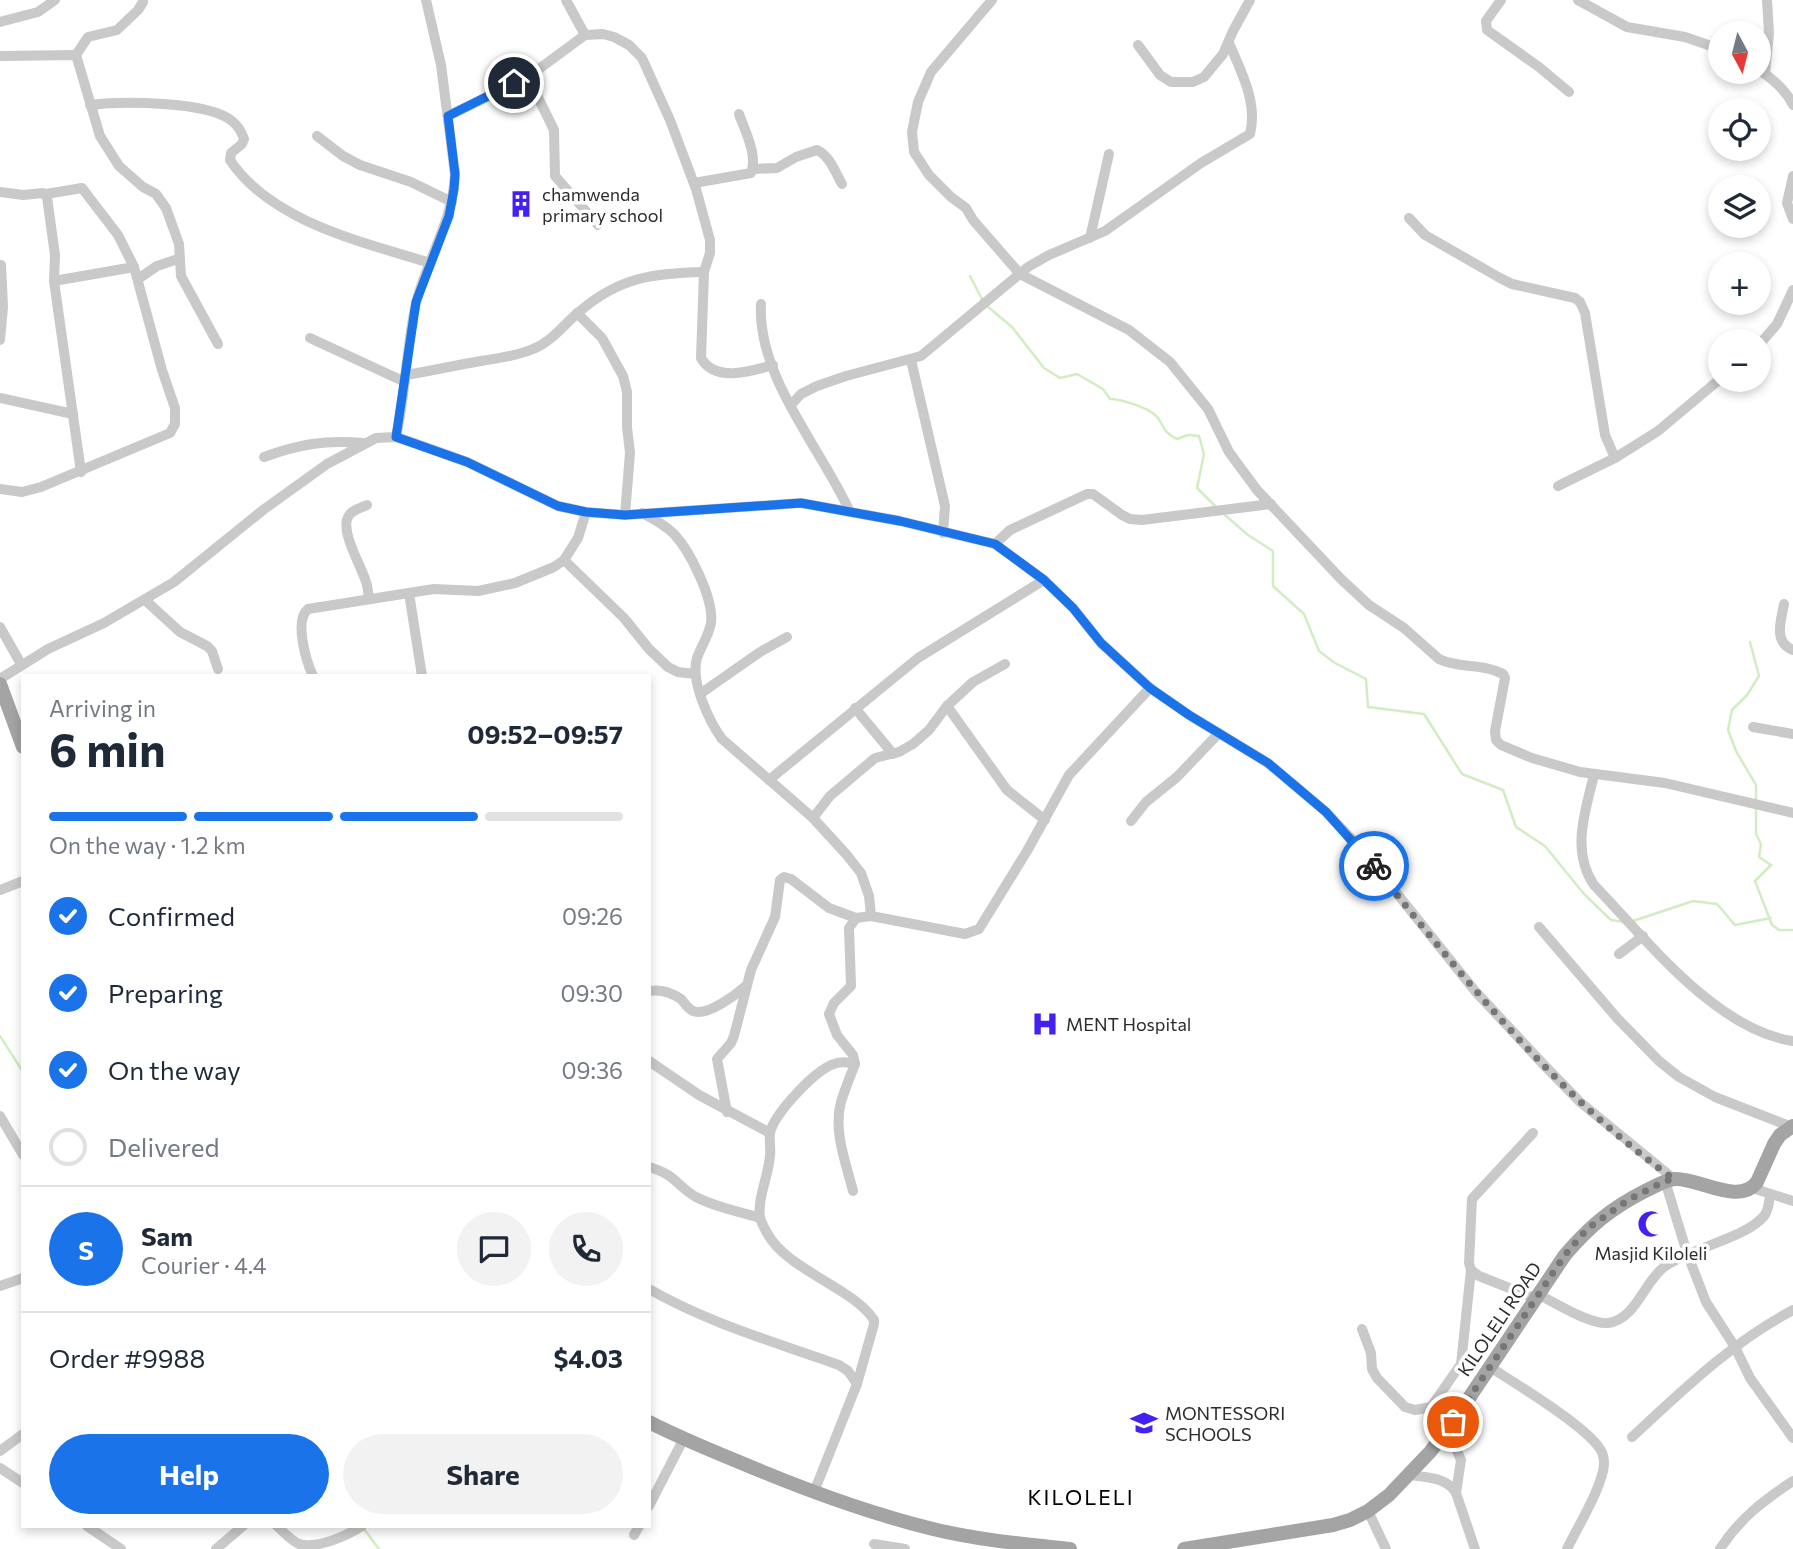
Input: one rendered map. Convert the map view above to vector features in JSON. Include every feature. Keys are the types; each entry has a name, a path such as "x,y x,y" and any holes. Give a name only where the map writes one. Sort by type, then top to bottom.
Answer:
{"main road":[{"path":"0,681 21,741"},
{"path":"1670,1180 1727,1191 1752,1188 1780,1135 1792,1126"},
{"name":"KILOLELI ROAD","path":"1186,1549 1333,1525 1368,1511 1409,1475 1448,1430 1565,1255 1593,1224 1621,1204 1670,1180"},
{"path":"651,1423 683,1440 876,1514 998,1545 1070,1549"}],"street":[{"path":"0,22 38,12 55,0"},
{"path":"396,437 416,302 452,202 455,174 441,65 426,0"},
{"path":"566,0 585,35"},
{"path":"992,0 931,72 923,86 913,118 912,144 929,175 966,208 973,220 1020,274 1129,330 1170,362 1208,409 1229,452 1247,479 1369,605 1416,637 1434,656 1446,662 1486,667 1503,674 1505,678 1494,731 1498,742 1532,758 1594,775 1665,783 1793,813"},
{"path":"1138,45 1160,75 1171,82 1194,82 1213,69 1251,0"},
{"path":"1501,0 1486,21 1487,30 1569,92"},
{"path":"1578,0 1627,27 1685,37 1708,45"},
{"path":"1767,0 1768,21"},
{"path":"143,2 117,30 88,37 76,55 100,136 119,166 143,187 156,194 166,208 179,244 181,276 218,344"},
{"path":"448,116 528,76 585,35 614,37 629,45 642,58 670,120 694,183 710,240 710,253 704,272 701,358 704,363 724,372 735,373 773,365"},
{"path":"791,405 801,394 817,386 911,360 931,349 1020,274 1049,255 1090,238 1124,219 1201,163 1250,134 1254,116 1229,43"},
{"path":"0,55 76,55"},
{"path":"528,76 554,130 555,176 598,225"},
{"path":"1771,79 1785,91 1793,105"},
{"path":"90,105 104,103 184,106 211,111 232,120 244,139 231,153 230,160 253,187 282,207 320,227 430,263"},
{"path":"739,114 751,147 754,169"},
{"path":"317,136 360,165 411,182 452,202"},
{"path":"694,183 740,176 751,173 754,169 777,168 810,150 817,150 829,161 842,184"},
{"path":"1090,238 1109,154"},
{"path":"1793,176 1787,203 1793,219"},
{"path":"0,192 46,194 82,188 118,234 134,267 175,408 175,424 170,433 41,487 22,492 0,489"},
{"path":"46,194 55,255 54,281 81,472"},
{"path":"1409,218 1425,235 1500,278 1580,302 1585,313 1605,435 1615,458"},
{"path":"138,279 157,266 178,258"},
{"path":"0,340 3,307 1,265"},
{"path":"54,281 134,267"},
{"path":"310,338 406,379 534,349 544,344 577,313 611,289 634,279 678,272 704,272"},
{"path":"1771,331 1793,290"},
{"path":"761,304 762,331 773,365 791,405 850,512"},
{"path":"577,313 602,338 624,376 628,393 627,427 630,453 625,515"},
{"path":"911,360 945,506 943,533"},
{"path":"1558,486 1615,458 1658,431 1708,390"},
{"path":"0,398 73,414"},
{"path":"0,681 21,664 145,600 174,582 263,510 327,464 376,438 396,437 467,462 558,506 586,512 625,515 781,503 820,506 900,521 995,544 1044,580 1073,608 1101,643 1150,688 1268,763 1346,832 1475,991 1580,1102 1670,1180 1687,1254 1706,1302 1735,1347 1750,1378 1793,1438"},
{"path":"264,457 291,446 328,442 363,443"},
{"path":"995,544 1010,530 1087,494 1093,494 1130,519 1142,520 1271,503"},
{"path":"367,505 355,510 348,516 347,522 354,556 362,570 369,598"},
{"path":"313,674 302,630 304,612 315,607 434,589 495,589 515,583 564,560 578,538 586,512"},
{"path":"642,513 665,526 682,544 703,585 711,622 697,659 695,674 709,718 722,739 813,818 861,873 869,896 871,916"},
{"path":"564,560 624,618 649,649 668,667 678,672 695,674"},
{"path":"769,780 918,657 1044,580"},
{"path":"409,593 422,674"},
{"path":"145,600 180,632 208,646 218,669"},
{"path":"1784,604 1779,633 1782,644 1793,650"},
{"path":"0,627 21,664"},
{"path":"701,694 760,652 787,637"},
{"path":"813,818 830,796 875,758 893,754 913,744 973,682 989,670 1005,664"},
{"path":"727,1112 718,1059 731,1043 751,970 775,917 782,878 791,879 829,908 856,918 871,916 965,934 979,929 1069,775 1150,688"},
{"path":"947,706 1007,790 1045,820"},
{"path":"855,708 893,754"},
{"path":"1753,727 1793,734"},
{"path":"1131,821 1146,802 1177,777 1219,733"},
{"path":"1594,775 1580,851 1594,885 1696,989 1730,1017 1766,1035 1793,1041"},
{"path":"0,890 21,882"},
{"path":"853,1191 842,1149 839,1119 840,1104 855,1064 853,1055 837,1035 829,1014 834,1003 851,986 849,928 856,918"},
{"path":"1539,927 1617,1018 1659,1061 1679,1077 1715,1097 1792,1126"},
{"path":"1619,954 1643,936"},
{"path":"651,991 661,990 678,997 693,1011 699,1012 721,1004 747,985"},
{"path":"651,1062 699,1096 770,1133"},
{"path":"814,1492 856,1384 874,1324 872,1316 799,1265 777,1245 760,1218 770,1156 770,1133 779,1115 825,1068 839,1062 855,1064"},
{"path":"0,1116 21,1152"},
{"path":"1362,1329 1371,1353 1372,1369 1377,1378 1405,1406 1415,1410 1431,1407 1461,1364 1471,1270 1469,1250 1472,1199 1533,1133"},
{"path":"651,1168 674,1176 693,1195 720,1208 760,1218"},
{"path":"1752,1188 1793,1201"},
{"path":"1471,1270 1479,1276 1599,1323 1613,1321 1631,1308 1663,1268 1687,1254 1738,1233 1763,1217 1770,1195"},
{"path":"0,1286 21,1280"},
{"path":"651,1290 677,1305 722,1323 839,1365 848,1371 856,1384"},
{"path":"1632,1437 1687,1385 1735,1347 1793,1310"},
{"path":"1490,1367 1584,1432 1599,1447 1603,1456 1599,1483 1566,1549"},
{"path":"1448,1430 1461,1460 1456,1493"},
{"path":"0,1451 21,1435"},
{"path":"651,1502 683,1440"},
{"path":"0,1468 21,1482"},
{"path":"1409,1475 1439,1480 1453,1488 1475,1549"},
{"path":"1720,1549 1751,1511 1793,1481"},
{"path":"1368,1511 1386,1549"},
{"path":"90,1528 121,1549"},
{"path":"216,1549 241,1528"},
{"path":"279,1528 292,1540 310,1546 324,1544 359,1528"},
{"path":"874,1545 905,1549"}],"waterway":[{"path":"970,276 983,301"},
{"path":"987,306 1012,327 1044,368 1060,378 1077,374 1103,389 1110,399 1150,411 1165,430 1177,439 1188,435 1199,436 1204,454 1197,488 1217,508"},
{"path":"1225,515 1248,535 1273,551 1273,586 1304,614 1319,651 1335,663 1366,679 1368,707 1424,714 1462,774 1503,790 1516,827 1545,846 1584,894 1611,920 1624,922"},
{"path":"1750,642 1759,676 1747,695 1732,710 1728,730 1736,751 1756,785 1756,801"},
{"path":"1756,807 1756,834 1761,844 1759,857 1771,865 1755,881 1772,925 1779,930 1793,930"},
{"path":"1633,921 1693,901 1717,904 1735,925 1771,918"},
{"path":"0,1036 21,1069"},
{"path":"364,1529 379,1549"}],"way so far":[{"path":"1374,866 1475,991 1544,1065 1580,1102 1674,1179 1628,1200 1587,1229 1565,1255 1453,1422"}],"place":[{"name":"chamwenda primary school","path":"521,204"},
{"name":"MENT Hospital","path":"1045,1024"},
{"name":"Masjid Kiloleli","path":"1651,1224"},
{"name":"MONTESSORI SCHOOLS","path":"1144,1423"}],"district":[{"name":"KILOLELI","path":"1081,1496"}],"route":[{"path":"514,83 448,116 455,174 454,189 449,216 416,302 396,437 467,462 558,506 586,512 625,515 801,503 900,521 995,544 1044,580 1073,608 1101,643 1150,688 1268,763 1326,812 1374,866"}]}
